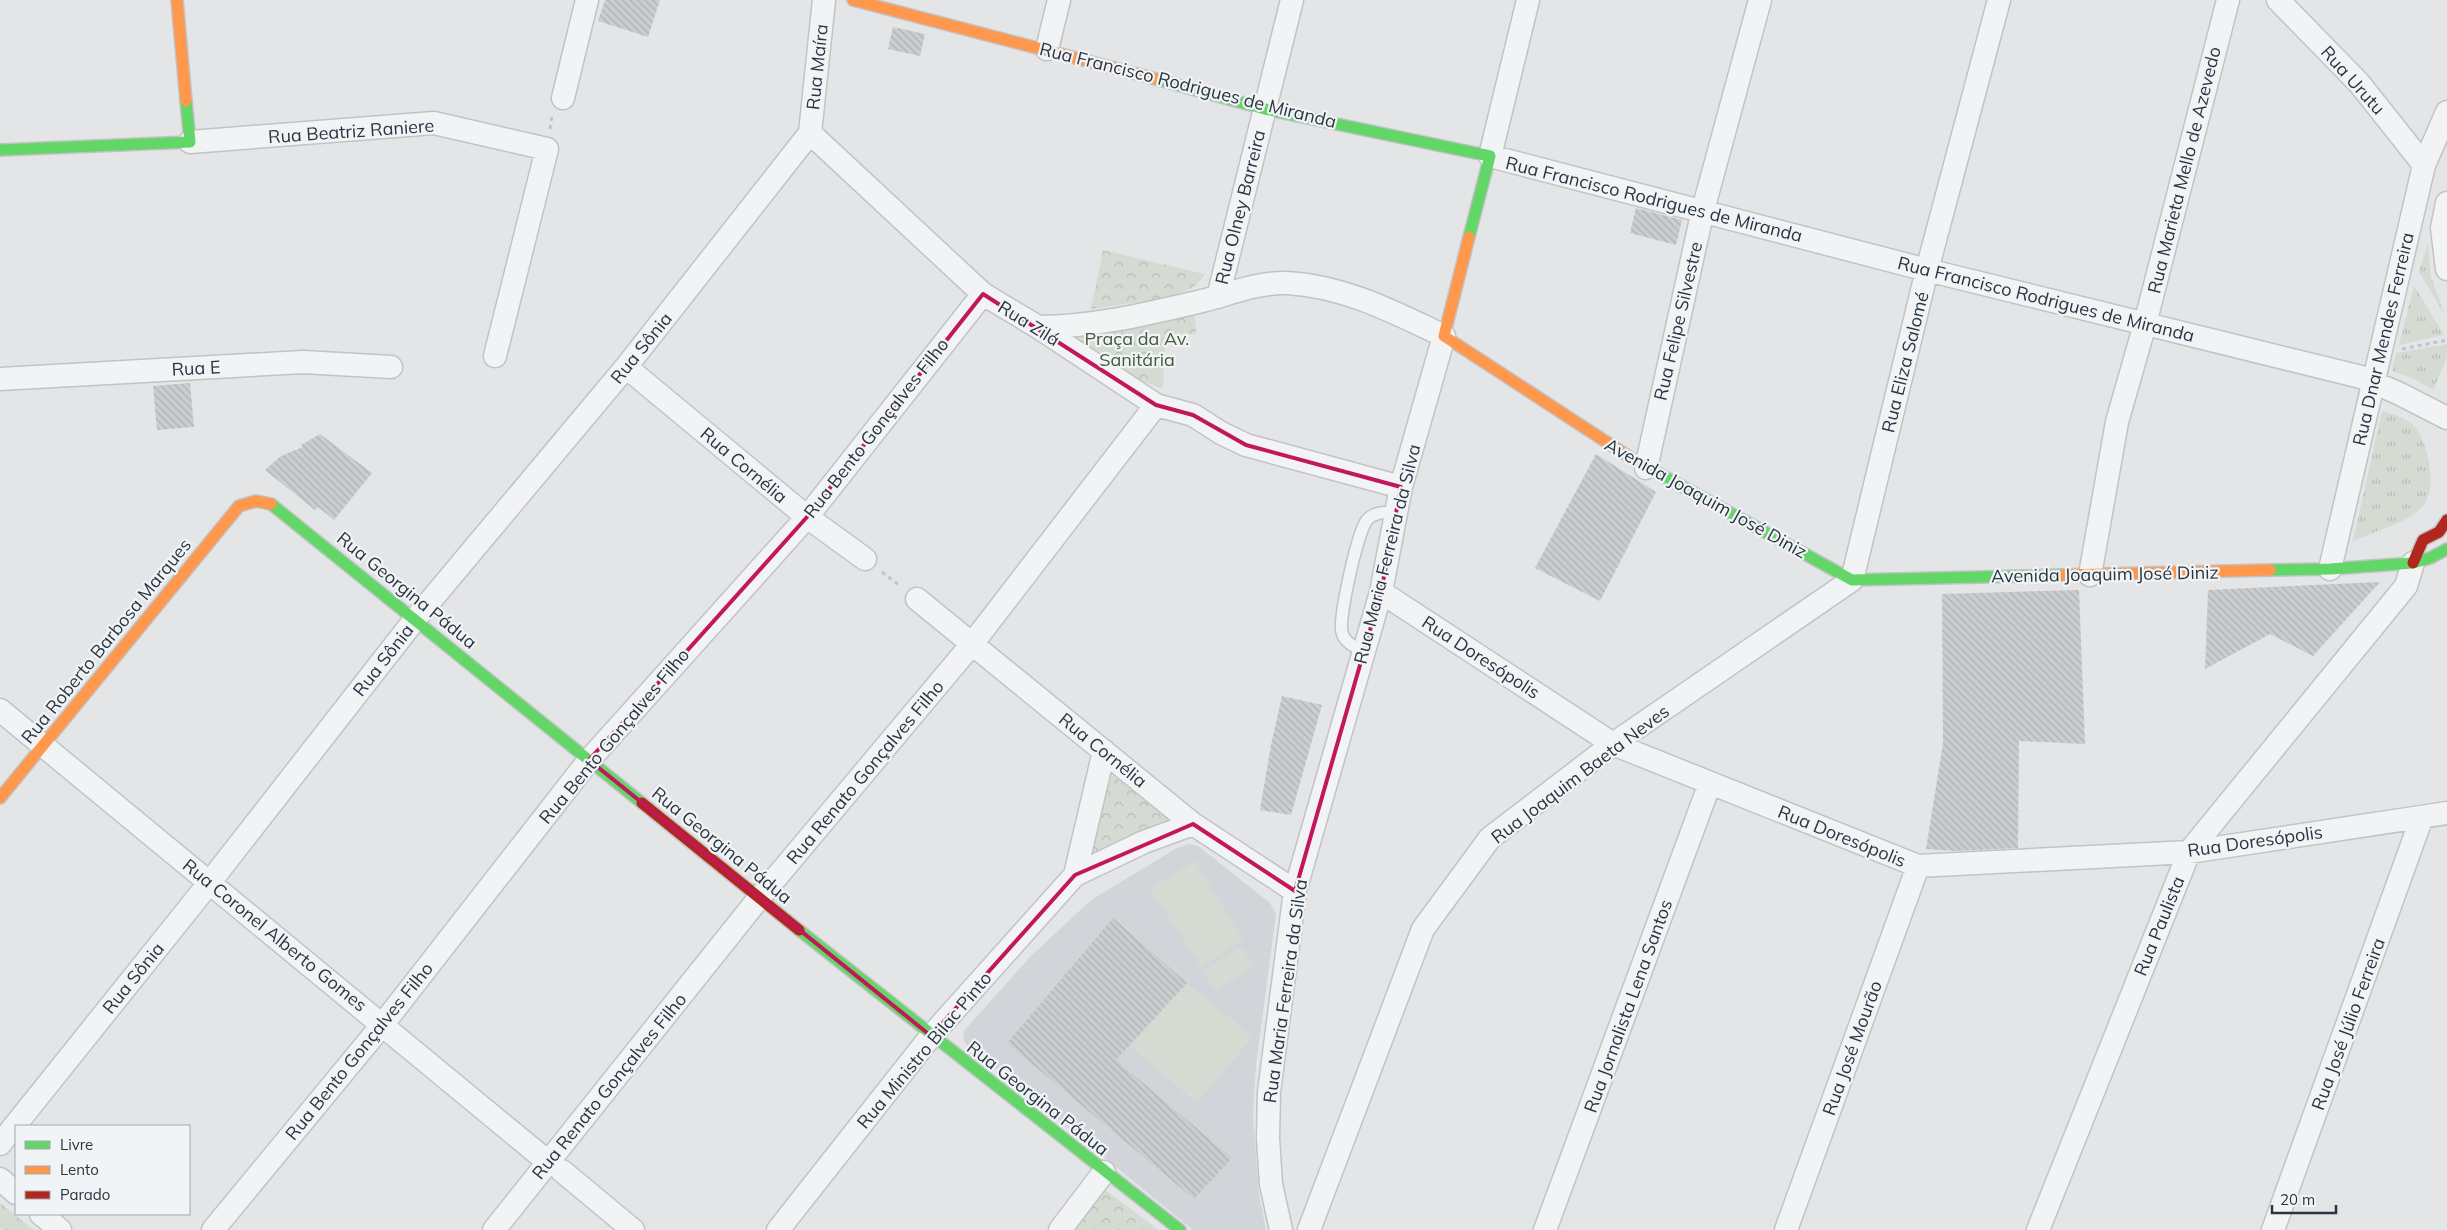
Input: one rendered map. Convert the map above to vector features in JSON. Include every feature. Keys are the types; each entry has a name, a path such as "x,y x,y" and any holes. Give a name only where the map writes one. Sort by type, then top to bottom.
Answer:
{"street":[{"path":"177,0 190,142"},
{"path":"563,98 586,0"},
{"name":"Rua Maíra","path":"810,133 824,0"},
{"name":"Rua Francisco Rodrigues de Miranda","path":"854,0 1047,49 1265,109 1490,156 1703,210 1927,270 2372,381 2447,418"},
{"path":"1047,49 1059,0"},
{"name":"Rua Olney Barreira","path":"1218,297 1292,0"},
{"name":"Rua Maria Ferreira da Silva","path":"1281,1230 1272,1184 1268,1138 1269,1092 1296,891 1381,592 1401,487 1444,336 1528,0"},
{"name":"Rua Felipe Silvestre","path":"1646,468 1703,210 1760,0"},
{"name":"Rua Eliza Salomé","path":"1852,580 1927,270 1999,0"},
{"name":"Rua Marieta Mello de Azevedo","path":"2090,575 2117,422 2145,324 2228,0"},
{"name":"Rua Urutu","path":"2278,0 2359,83 2424,165"},
{"name":"Rua Dnar Mendes Ferreira","path":"2330,569 2372,381 2424,165 2447,112"},
{"name":"Rua Beatriz Raniere","path":"0,150 190,142 434,123 547,149 495,356"},
{"name":"Rua Zilá","path":"810,133 983,294 1038,327 1156,405 1193,415 1221,433 1246,445 1401,487"},
{"name":"Rua Sônia","path":"15,1125 210,882 416,618 626,367 810,133"},
{"name":"Rua Dnar Mendes Ferreira","path":"2447,203 2442,228 2447,269"},
{"name":"Avenida Joaquim José Diniz","path":"1038,327 1071,327 1157,311 1266,285 1304,284 1349,294 1369,301 1444,336 1646,468 1852,580 2330,569 2413,563 2430,558 2447,549"},
{"name":"Rua Bento Gonçalves Filho","path":"213,1230 383,1024 589,760 807,517 983,294"},
{"name":"Rua E","path":"0,379 303,362 391,367"},
{"name":"Rua Cornélia","path":"626,367 807,517 865,560"},
{"name":"Rua Renato Gonçalves Filho","path":"494,1230 555,1166 760,898 972,644 1156,405"},
{"name":"Rua Georgina Pádua","path":"239,506 255,500 272,505 416,618 931,1036 1180,1230"},
{"name":"Rua Roberto Barbosa Marques","path":"0,798 239,506"},
{"path":"2413,563 2423,540 2438,532 2447,520"},
{"name":"Rua Paulista","path":"2038,1230 2189,852 2406,586 2413,563"},
{"name":"Rua Joaquim Baeta Neves","path":"1309,1230 1423,930 1490,838 1614,744 1852,580"},
{"name":"Rua Doresópolis","path":"1381,592 1614,744 1918,866 2189,852 2447,813"},
{"name":"Rua Cornélia","path":"917,599 1193,824 1296,891"},
{"name":"Rua Coronel Alberto Gomes","path":"0,710 633,1230"},
{"name":"Rua Ministro Bilac Pinto","path":"1075,875 1104,751"},
{"name":"Rua Jornalista Lena Santos","path":"1546,1230 1710,783"},
{"name":"Rua José Júlio Ferreira","path":"2273,1230 2422,817"},
{"name":"Rua Ministro Bilac Pinto","path":"778,1230 931,1036 1075,875 1144,842 1193,824"},
{"name":"Rua José Mourão","path":"1786,1230 1918,866"},
{"name":"Rua Sônia","path":"0,1144 15,1125"},
{"path":"1060,1230 1104,1172"},
{"path":"0,1179 15,1192"},
{"path":"42,1215 60,1230"}],"lane":[{"path":"1364,652 1347,642 1342,632 1342,615 1360,533 1367,520 1376,513 1396,512"}],"path":[{"path":"2401,349 2447,340"},
{"path":"865,560 917,599"}],"highlighted area":[{"path":"983,294 1156,405 1193,415 1246,445 1401,487 1381,592 1295,891 1193,824 1075,875 931,1036 589,760 807,517"}],"shaded area":[{"path":"1189,844 1198,846 1270,903 1276,914 1256,1065 1253,1114 1259,1195 1266,1230 1193,1230 967,1045 963,1039 964,1031 1030,957 1091,900 1177,848"}],"green space":[{"path":"2428,243 2431,277 2445,315 2419,272"},
{"name":"Praça da Av. Sanitária","path":"1103,250 1204,274 1197,284 1190,289 1178,293 1147,301 1091,309"},
{"path":"2414,286 2444,335 2399,345"},
{"name":"Praça da Av. Sanitária","path":"1194,308 1196,334 1165,334 1163,388 1138,379 1114,367 1071,337 1074,331"},
{"path":"2447,344 2446,361 2433,390 2412,378 2392,371 2396,353"},
{"path":"2382,411 2409,422 2421,436 2430,468 2430,490 2427,500 2415,513 2398,523 2353,541"},
{"path":"1110,774 1163,811 1170,817 1169,822 1088,863"},
{"path":"1195,861 1243,939 1201,967 1150,889"},
{"path":"1241,946 1253,966 1216,991 1202,972"},
{"path":"1187,983 1253,1037 1197,1103 1129,1046"},
{"path":"1104,1189 1159,1230 1071,1230"},
{"path":"0,1203 34,1230 3,1230 0,1228"}],"building":[{"path":"605,0 660,0 648,37 598,21"},
{"path":"893,27 925,34 920,56 888,49"},
{"path":"1636,208 1682,220 1676,245 1630,233"},
{"path":"190,383 194,427 157,430 153,386"},
{"path":"320,434 372,473 334,520 318,507 315,510 265,470 281,456 303,447 301,445"},
{"path":"1596,454 1656,492 1600,601 1535,568"},
{"path":"2380,582 2313,656 2270,634 2205,669 2208,590"},
{"path":"2079,590 2085,744 2019,741 2018,848 1956,851 1926,849 1943,743 1942,594"},
{"path":"1282,696 1322,705 1291,815 1260,810 1271,745"},
{"path":"1113,918 1187,983 1116,1060 1232,1158 1194,1199 1007,1043"}],"traffic: fast":[{"path":"1156,79 1265,109 1490,156 1469,237"},
{"path":"0,150 190,142 186,101"},
{"path":"1634,460 1852,580 2063,575"},
{"path":"271,504 642,803"},
{"path":"2270,570 2330,569 2413,563 2430,558 2447,549"},
{"path":"799,930 1180,1230"}],"traffic: slow":[{"path":"177,0 186,101"},
{"path":"853,0 1156,79"},
{"path":"1469,237 1444,336 1634,460"},
{"path":"0,798 239,506 256,501 271,504"},
{"path":"2063,575 2270,570"}],"traffic: jam":[{"path":"2413,563 2423,540 2439,532 2447,520"},
{"path":"642,803 799,930"}]}
